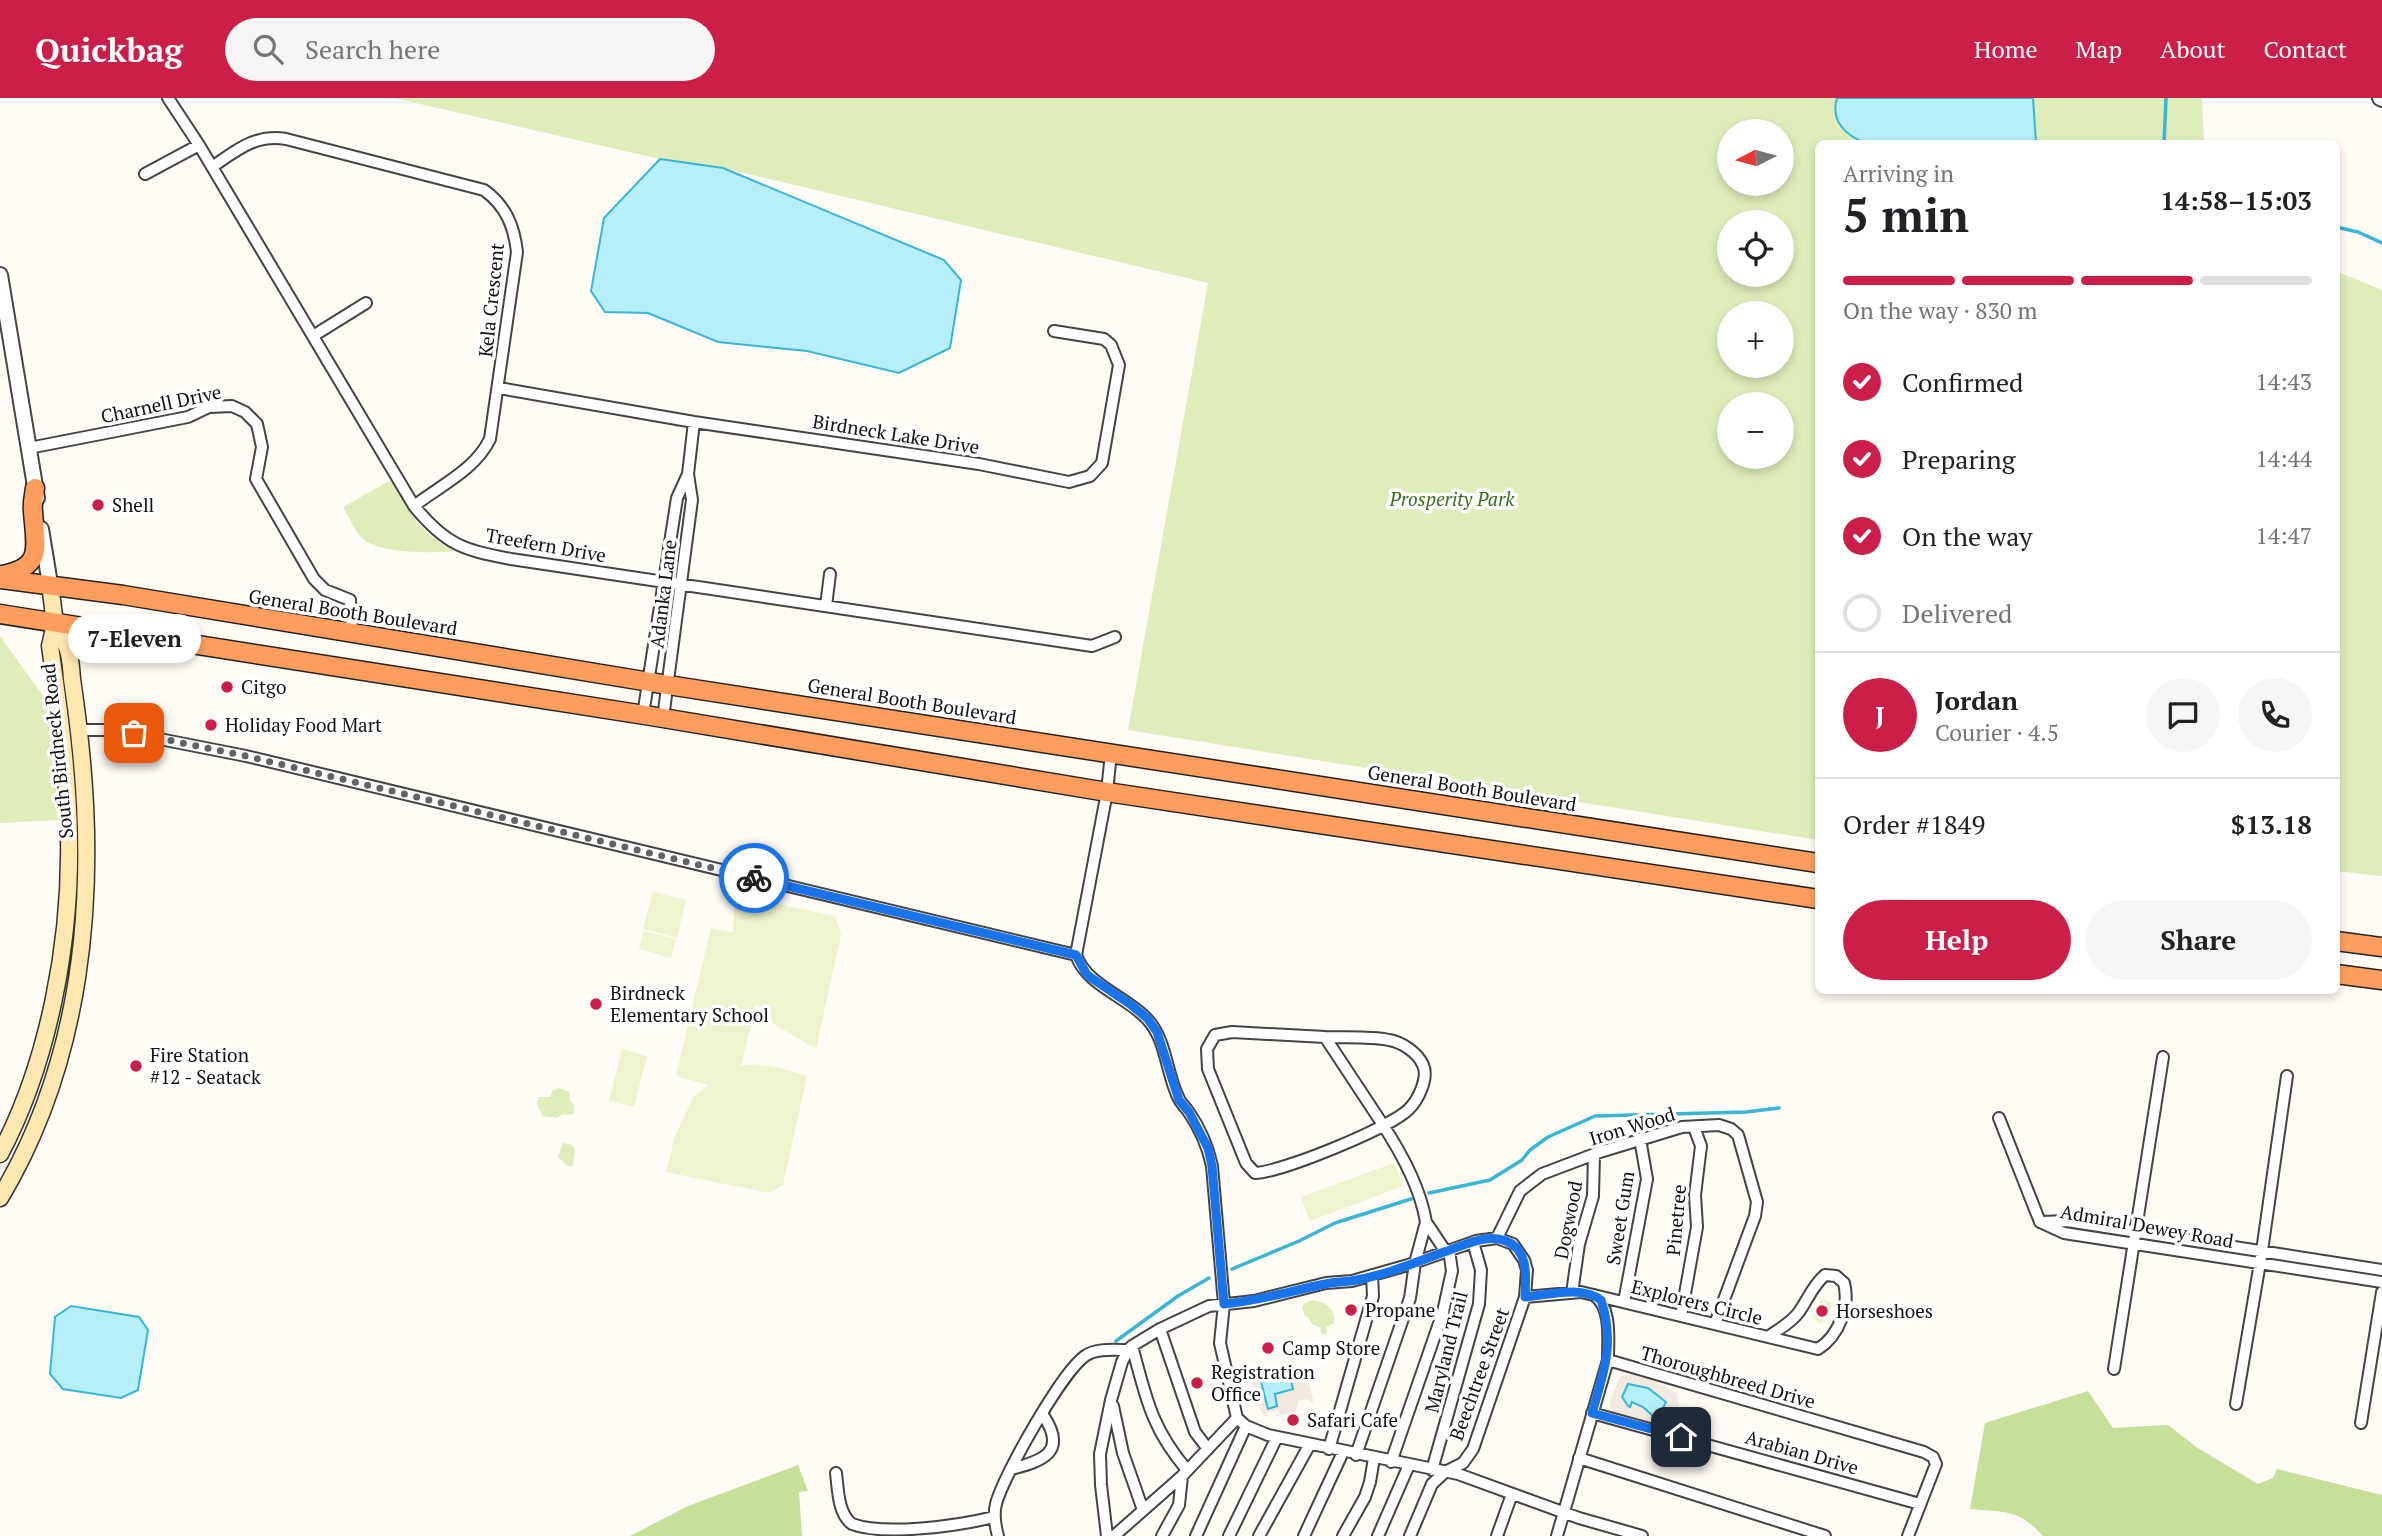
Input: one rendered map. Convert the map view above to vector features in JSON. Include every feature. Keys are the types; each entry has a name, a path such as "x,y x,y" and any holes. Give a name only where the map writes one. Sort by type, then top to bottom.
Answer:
{"highway":[{"path":"0,577 29,565 35,554 37,547 32,507 35,488"},
{"name":"General Booth Boulevard","path":"0,577 648,682 1815,863"},
{"path":"0,614 663,718 1107,792 1815,899"},
{"path":"2340,942 2382,947"},
{"path":"2340,975 2382,980"}],"main road":[{"name":"South Birdneck Road","path":"0,1154 32,1077 52,1006 63,937 69,840 60,722 50,646 55,624 50,584"},
{"name":"South Birdneck Road","path":"0,1199 34,1132 52,1081 77,983 87,900 86,795 79,730 68,649 55,624"}],"street":[{"name":"Treefern Drive","path":"168,98 199,145 414,506 438,533 452,542 475,551 681,585 1092,646 1115,637"},
{"name":"Kela Crescent","path":"212,167 259,139 270,136 484,190 495,198 506,212 514,232 517,252 490,439 484,453 475,462 414,506"},
{"path":"145,174 199,145"},
{"name":"South Birdneck Road","path":"0,275 50,584"},
{"path":"313,336 366,303"},
{"name":"Birdneck Lake Drive","path":"499,388 694,422 979,464 1069,482 1079,481 1090,477 1102,463 1119,365 1111,345 1104,339 1054,331"},
{"name":"Charnell Drive","path":"29,448 188,417 209,408 232,406 245,412 257,424 262,447 256,479 314,579 325,590 350,600 352,633"},
{"name":"Adanka Lane","path":"663,718 692,500 688,474 694,422"},
{"name":"Adanka Lane","path":"643,715 677,498 688,474"},
{"path":"826,606 830,574"},
{"path":"79,730 114,730 246,756 1076,955"},
{"path":"1111,753 1107,792 1076,955 1087,975 1130,1004 1147,1018 1157,1032 1179,1100 1189,1112 1208,1148 1212,1166 1224,1304 1220,1343 1237,1418 1246,1426 1277,1437 1458,1474 1564,1512 1642,1536"},
{"path":"1232,1032 1325,1037 1391,1040 1413,1051 1424,1066 1424,1083 1410,1108 1385,1126 1265,1172 1255,1173 1246,1163 1208,1069 1207,1049 1214,1035 1232,1032"},
{"path":"1325,1037 1385,1126 1406,1165 1423,1207 1426,1222 1447,1251 1452,1271 1443,1312 1391,1462"},
{"path":"2114,1369 2163,1057"},
{"path":"2236,1405 2287,1076"},
{"name":"Admiral Dewey Road","path":"1999,1118 2040,1222 2067,1221 2135,1238 2261,1257 2382,1270"},
{"name":"Iron Wood","path":"1497,1238 1520,1191 1542,1174 1594,1154 1682,1127 1718,1125 1731,1129 1738,1135 1757,1202 1755,1216 1715,1324"},
{"name":"Pinetree","path":"1681,1316 1697,1227 1695,1195 1700,1146 1694,1127"},
{"name":"Sweet Gum","path":"1624,1302 1647,1179 1640,1139"},
{"name":"Dogwood","path":"1572,1293 1579,1244 1593,1196 1594,1154"},
{"path":"1356,1455 1410,1298 1415,1263 1426,1222"},
{"path":"998,1536 994,1517 999,1496 1011,1469 1067,1376 1086,1355 1130,1348 1160,1329 1209,1306 1254,1301 1372,1275 1473,1242 1497,1238"},
{"name":"Beechtree Street","path":"1410,1536 1432,1484 1445,1472 1463,1463 1473,1449 1525,1297 1527,1270 1524,1260 1513,1244 1497,1238"},
{"name":"Maryland Trail","path":"1432,1470 1479,1304 1481,1270 1473,1242"},
{"name":"Admiral Dewey Road","path":"2261,1257 2382,1282"},
{"path":"1329,1449 1373,1296 1372,1275"},
{"name":"Explorers Circle","path":"1525,1297 1572,1293 1594,1295 1624,1302 1681,1316 1715,1324 1768,1337 1818,1349 1829,1342 1847,1306 1844,1283 1836,1276 1825,1275 1817,1281 1798,1313 1768,1337"},
{"path":"2361,1423 2382,1292"},
{"path":"1557,1536 1608,1360 1605,1311 1601,1300 1594,1295"},
{"path":"1160,1329 1195,1432 1208,1448"},
{"path":"1107,1536 1100,1454 1111,1400 1130,1348"},
{"path":"1130,1348 1159,1433 1184,1473 1179,1505 1161,1536"},
{"name":"Thoroughbreed Drive","path":"1608,1360 1924,1452 1933,1457 1936,1464 1908,1536"},
{"path":"1111,1400 1122,1453 1143,1510"},
{"name":"Arabian Drive","path":"1592,1413 1920,1504"},
{"path":"1011,1469 1038,1462 1048,1455 1053,1438 1051,1427 1042,1415"},
{"path":"1114,1536 1184,1473 1237,1418"},
{"path":"1196,1536 1246,1426"},
{"path":"1229,1536 1277,1437"},
{"path":"1259,1536 1310,1444"},
{"path":"1304,1536 1343,1452"},
{"path":"1343,1536 1366,1497 1374,1458"},
{"path":"1579,1458 1825,1536"},
{"path":"1378,1536 1409,1465"},
{"path":"836,1473 843,1511 851,1524 866,1531 886,1536 921,1533 994,1517"},
{"path":"1497,1536 1512,1494"}],"green space":[{"name":"Prosperity Park","path":"394,98 2202,98 2204,140 1815,140 1815,840 1128,730 1208,283 723,168 660,159"},
{"path":"2340,273 2382,290 2382,876 2340,871"},
{"path":"391,480 417,522 433,538 456,551 392,550 379,547 360,536 343,507"},
{"path":"0,636 51,707 59,820 0,823"},
{"path":"653,892 686,900 677,938 643,929"},
{"path":"735,895 835,916 841,935 816,1049 774,1024 756,1004 741,1066 766,1065 807,1076 783,1185 769,1193 666,1172 675,1136 694,1096 709,1085 676,1076 711,928 733,933"},
{"path":"643,931 676,939 671,958 639,949"},
{"path":"622,1049 647,1056 634,1107 609,1101"},
{"path":"559,1088 570,1092 569,1099 574,1105 574,1113 563,1114 557,1118 543,1116 537,1104 539,1097 550,1097 553,1090"},
{"path":"563,1143 572,1145 575,1150 573,1166 569,1167 558,1157"},
{"path":"1394,1163 1403,1186 1310,1221 1301,1197"},
{"name":"Horseshoes","path":"1822,1298 1833,1304 1822,1324 1812,1318"},
{"path":"1312,1300 1325,1304 1334,1315 1334,1323 1326,1327 1327,1333 1323,1334 1321,1328 1312,1324 1305,1316 1302,1308"},
{"path":"2088,1391 2113,1428 2168,1425 2196,1447 2258,1484 2273,1478 2277,1469 2382,1495 2382,1536 2043,1536 2018,1516 1970,1509 1985,1423"},
{"path":"798,1465 808,1491 799,1492 802,1536 630,1536 688,1506"}],"shaded area":[{"path":"1294,1361 1307,1370 1314,1405 1307,1399 1299,1401 1295,1412 1282,1417 1278,1410 1267,1413 1267,1417 1264,1416 1253,1397 1251,1374","holes":["1282,1374 1293,1389 1274,1394 1268,1408 1261,1383 1283,1377"]},
{"path":"1630,1374 1654,1381 1677,1393 1679,1407 1671,1423 1664,1429 1615,1413 1610,1407 1610,1400 1620,1377"}],"water":[{"path":"1837,98 2033,98 2036,140 1860,140 1841,126 1835,106"},
{"path":"660,159 723,168 944,260 961,280 950,348 899,373 807,351 718,342 648,313 605,312 591,291 604,218"},
{"path":"71,1306 139,1317 148,1330 138,1390 121,1398 63,1389 50,1374 55,1317"},
{"path":"1288,1370 1293,1389 1275,1394 1277,1406 1268,1409 1261,1382 1282,1377 1280,1372"},
{"path":"1628,1384 1648,1388 1666,1402 1659,1416 1654,1417 1632,1402 1630,1407 1628,1406 1622,1397"}],"waterway":[{"path":"2164,140 2166,98"},
{"path":"2340,228 2358,232 2382,243"},
{"path":"1429,1193 1490,1180 1522,1160 1530,1150 1548,1137 1595,1116 1746,1112 1779,1108"},
{"path":"1232,1269 1335,1223 1411,1199"},
{"path":"1116,1341 1178,1296 1209,1278"}],"way so far":[{"path":"134,733 246,756 754,878"}],"place":[{"name":"Shell","path":"98,505"},
{"name":"Citgo","path":"227,687"},
{"name":"Holiday Food Mart","path":"211,725"},
{"name":"7-Eleven","path":"134,733"},
{"name":"Birdneck Elementary School","path":"596,1004"},
{"name":"Fire Station #12 - Seatack","path":"136,1066"},
{"name":"Propane","path":"1351,1310"},
{"name":"Horseshoes","path":"1822,1311"},
{"name":"Camp Store","path":"1268,1348"},
{"name":"Registration Office","path":"1197,1383"},
{"name":"Safari Cafe","path":"1293,1420"}],"route":[{"path":"754,878 1076,955 1087,975 1147,1018 1157,1032 1179,1100 1189,1112 1208,1148 1212,1166 1224,1304 1254,1301 1326,1283 1352,1281 1476,1241 1490,1238 1504,1240 1513,1244 1524,1260 1527,1270 1525,1297 1581,1292 1601,1300 1608,1327 1608,1360 1592,1413 1681,1437"}]}
